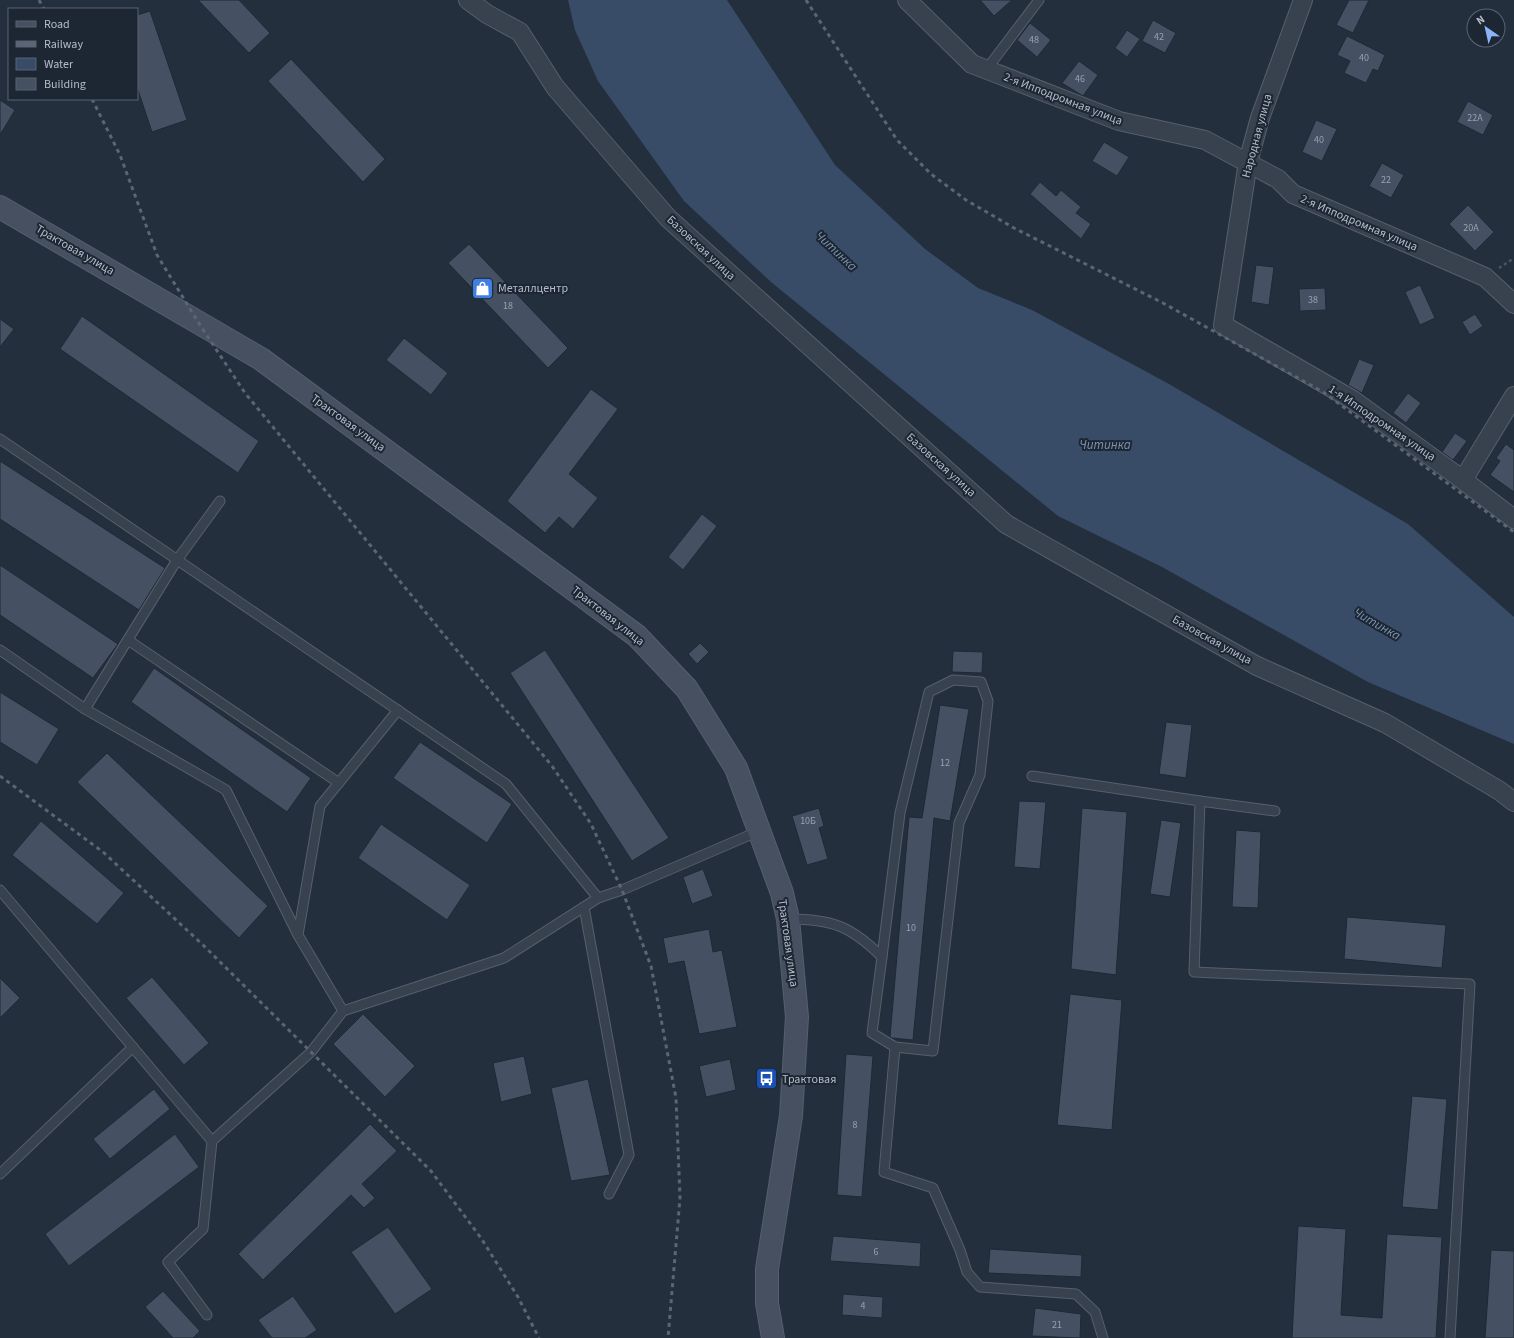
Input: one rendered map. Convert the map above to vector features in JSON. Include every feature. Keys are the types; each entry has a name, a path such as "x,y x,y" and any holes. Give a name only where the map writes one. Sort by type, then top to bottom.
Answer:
{"main road":[{"name":"Трактовая улица","path":"0,207 261,359 637,636 691,696 736,768 782,893 788,919 797,1017 789,1132 767,1269 767,1303 773,1338"}],"street":[{"name":"Базовская улица","path":"468,0 487,14 520,32 555,87 668,218 1006,524 1257,666 1385,723 1500,790 1514,802"},
{"name":"2-я Ипподромная улица","path":"907,0 972,64 1119,121 1205,140 1278,179 1294,194 1485,277 1514,304"},
{"name":"Народная улица","path":"1223,325 1248,162 1260,118 1303,0"},
{"name":"1-я Ипподромная улица","path":"1223,325 1353,400 1514,519"},
{"path":"1514,381 1511,386 1514,388"},
{"path":"1463,480 1514,396"}],"lane":[{"path":"986,70 1039,0"},
{"path":"0,439 506,784 598,898"},
{"path":"85,709 177,560 220,501"},
{"path":"128,640 339,784"},
{"path":"0,650 85,709 226,790 298,935 343,1011"},
{"path":"953,680 981,682 988,701 980,775 959,823 933,1051 896,1047 872,1033 900,813 929,692 953,680"},
{"path":"298,935 320,806 398,710"},
{"path":"1032,776 1275,811"},
{"path":"1200,801 1194,972 1470,984 1450,1338"},
{"path":"208,1315 168,1262 203,1229 212,1141 311,1052 343,1011 504,958 598,898 622,890 759,831"},
{"path":"0,890 212,1141"},
{"path":"584,907 629,1155 609,1194"},
{"path":"788,919 807,919 839,924 864,939 882,957"},
{"path":"0,1174 133,1047"},
{"path":"896,1047 884,1172 933,1188 960,1250 967,1272 980,1287 1076,1294 1095,1312 1103,1338"}],"water":[{"name":"Читинка","path":"568,0 727,0 835,165 925,249 978,288 1032,310 1169,384 1408,524 1514,617 1514,744 1368,682 1162,567 1058,516 771,282 684,201 598,81 575,30"}],"building":[{"path":"198,0 239,0 270,33 249,53"},
{"path":"980,0 1012,0 994,16"},
{"path":"1349,0 1369,0 1353,33 1336,25"},
{"path":"150,11 187,120 152,132 138,90 138,15"},
{"path":"1153,20 1176,33 1165,53 1142,41"},
{"path":"1030,23 1051,40 1037,57 1017,40"},
{"path":"1127,30 1140,39 1127,57 1115,48"},
{"path":"1347,36 1385,55 1378,71 1373,69 1366,83 1344,73 1350,61 1337,55"},
{"path":"291,59 385,159 363,182 268,81"},
{"path":"1079,61 1098,75 1083,96 1062,83"},
{"path":"0,100 15,110 0,135"},
{"path":"1468,101 1493,115 1483,135 1457,122"},
{"path":"1316,120 1337,129 1322,161 1302,152"},
{"path":"1104,142 1129,157 1117,176 1092,161"},
{"path":"1382,163 1404,175 1391,198 1369,186"},
{"path":"1040,182 1056,196 1061,190 1081,207 1076,213 1091,224 1081,239 1030,194"},
{"path":"1468,205 1494,232 1475,251 1449,224"},
{"path":"469,244 568,348 548,368 448,263"},
{"path":"1256,265 1274,267 1269,305 1251,302"},
{"path":"1420,285 1435,318 1420,325 1405,292"},
{"path":"1325,288 1326,310 1300,311 1299,289"},
{"path":"1475,314 1483,326 1470,335 1462,322"},
{"path":"82,316 259,441 238,473 60,349"},
{"path":"0,319 14,329 0,347"},
{"path":"404,338 448,373 431,395 386,360"},
{"path":"1359,359 1374,365 1362,393 1348,385"},
{"path":"591,389 618,409 569,474 598,498 573,529 559,517 545,533 507,501"},
{"path":"1408,393 1421,403 1406,423 1393,413"},
{"path":"1455,433 1467,441 1453,460 1442,452"},
{"path":"1506,444 1514,450 1514,492 1490,475 1500,461 1496,458"},
{"path":"0,461 165,568 139,610 0,519"},
{"path":"702,514 717,526 683,570 668,557"},
{"path":"0,565 118,644 93,678 0,615"},
{"path":"700,643 709,652 697,664 688,654"},
{"path":"545,650 669,838 632,861 510,673"},
{"path":"953,651 983,652 982,673 952,672"},
{"path":"154,668 311,778 287,812 131,702"},
{"path":"0,692 59,729 37,765 0,742"},
{"path":"940,705 969,709 950,821 934,818 913,1040 892,1038 890,1037 909,817 922,818"},
{"path":"1166,722 1192,725 1186,778 1159,774"},
{"path":"420,742 512,804 487,843 393,778"},
{"path":"107,753 268,906 239,938 77,782"},
{"path":"1019,801 1046,802 1040,869 1014,867"},
{"path":"819,808 824,826 819,828 828,859 807,865 792,816"},
{"path":"1082,808 1127,812 1116,975 1071,969"},
{"path":"1161,820 1181,823 1170,897 1150,894"},
{"path":"41,821 124,893 97,924 12,855"},
{"path":"381,824 470,885 447,920 358,858"},
{"path":"1236,830 1261,832 1258,908 1232,907"},
{"path":"703,869 713,896 692,904 683,877"},
{"path":"1347,917 1446,925 1442,968 1344,959"},
{"path":"709,929 713,952 722,950 737,1027 699,1034 684,961 668,964 663,938"},
{"path":"152,977 209,1043 184,1065 126,998"},
{"path":"0,978 20,998 0,1018"},
{"path":"1070,994 1122,1000 1112,1130 1057,1125"},
{"path":"363,1014 415,1066 385,1097 333,1044"},
{"path":"846,1054 873,1056 862,1197 837,1195"},
{"path":"524,1056 532,1094 501,1102 493,1063"},
{"path":"730,1059 736,1090 706,1097 699,1066"},
{"path":"588,1079 610,1175 571,1181 551,1088"},
{"path":"154,1089 170,1109 110,1159 93,1139"},
{"path":"1412,1096 1447,1099 1438,1210 1402,1207"},
{"path":"370,1124 397,1151 362,1184 375,1198 364,1208 351,1195 263,1280 238,1254"},
{"path":"175,1134 199,1167 69,1266 45,1234"},
{"path":"1298,1226 1346,1229 1341,1315 1382,1318 1387,1234 1442,1237 1436,1338 1292,1338"},
{"path":"388,1227 432,1289 395,1314 351,1252"},
{"path":"833,1236 921,1243 920,1267 830,1261"},
{"path":"990,1249 1082,1255 1081,1277 988,1273"},
{"path":"1491,1250 1514,1251 1514,1338 1485,1338"},
{"path":"163,1291 200,1331 193,1338 173,1338 145,1307"},
{"path":"843,1294 883,1297 882,1318 842,1315"},
{"path":"293,1296 317,1330 305,1338 272,1338 258,1320"},
{"path":"1035,1308 1081,1314 1080,1338 1032,1336"}],"railway":[{"path":"39,0 43,8"},
{"path":"806,0 897,140 931,174 966,200 1014,228 1163,303 1323,392 1514,532"},
{"path":"92,100 120,155 157,255 198,322 245,393 552,766 591,824 622,890 651,966 676,1098 680,1198 668,1338"},
{"path":"0,776 103,852 203,945 431,1171 481,1238 518,1297 539,1338"}],"place":[{"name":"Металлцентр","path":"482,288"},
{"name":"Трактовая","path":"767,1079"}]}
